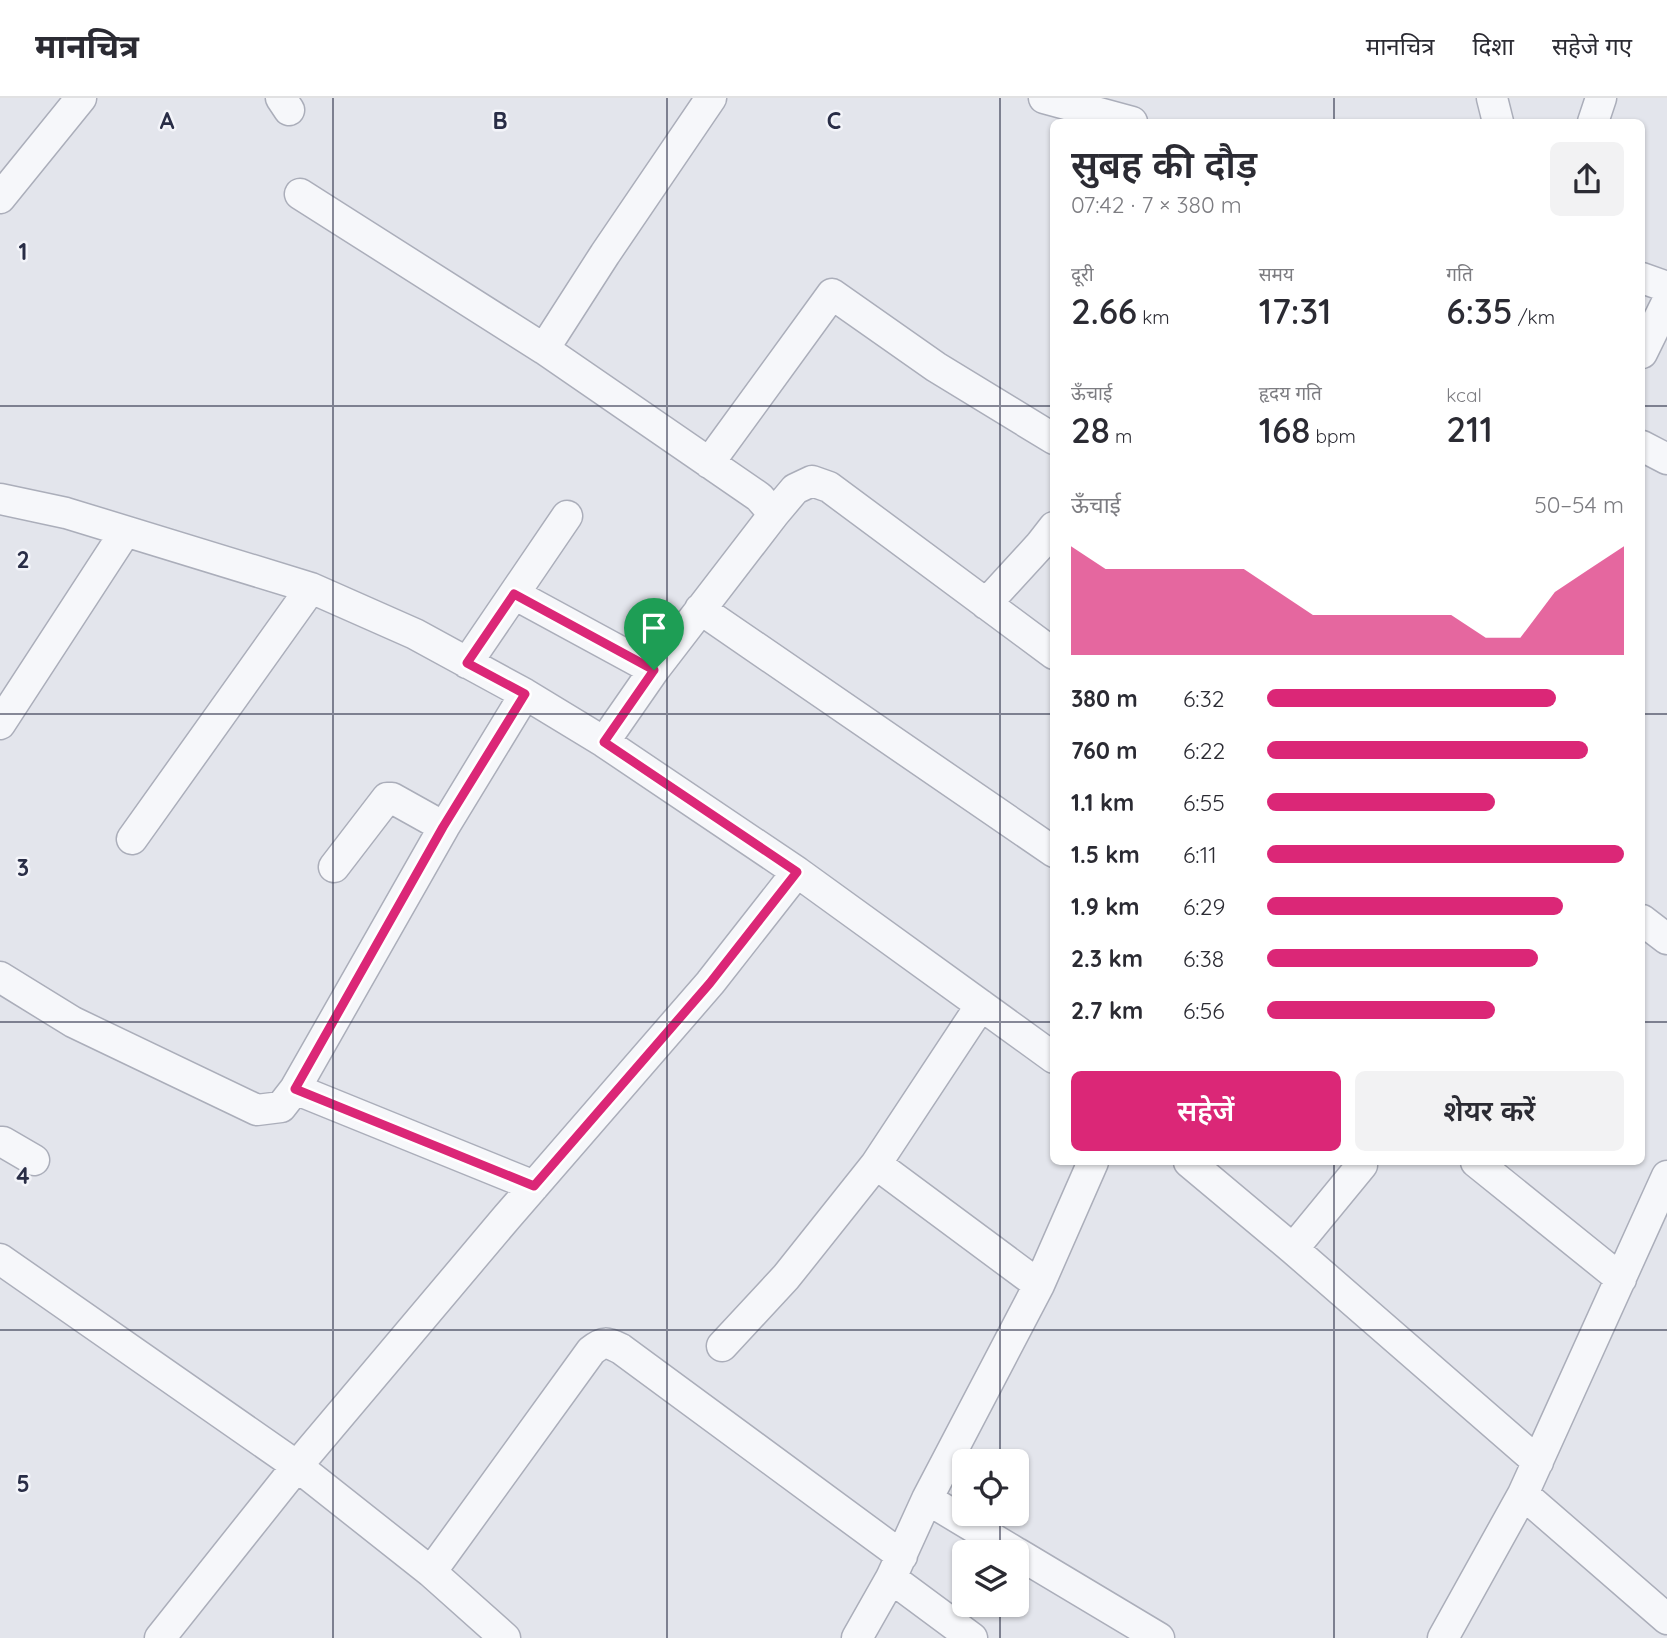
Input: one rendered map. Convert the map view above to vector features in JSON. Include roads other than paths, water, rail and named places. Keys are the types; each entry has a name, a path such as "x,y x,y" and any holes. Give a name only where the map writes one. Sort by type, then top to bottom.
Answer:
{"street":[{"path":"0,198 81,98"},
{"path":"544,349 711,98"},
{"path":"1044,98 1121,119"},
{"path":"1492,98 1497,119"},
{"path":"1594,119 1601,98"},
{"path":"300,194 544,349 759,497 774,514"},
{"path":"1645,279 1667,287"},
{"path":"709,463 832,294 936,367 1050,437"},
{"path":"1645,347 1667,302"},
{"path":"1645,448 1667,459"},
{"path":"604,742 654,670 774,514 794,489 812,481 829,487 1050,650"},
{"path":"0,499 66,513 311,588 415,634 525,694 604,742 797,872 1050,1055"},
{"path":"467,663 568,516"},
{"path":"0,724 125,532"},
{"path":"986,604 1050,532"},
{"path":"132,839 311,588"},
{"path":"514,594 654,670"},
{"path":"700,609 1050,849"},
{"path":"0,977 73,1021 257,1110 281,1107 295,1089 443,827 525,694"},
{"path":"334,867 387,798 392,798 443,827"},
{"path":"160,1638 297,1465 710,983 797,872"},
{"path":"1645,922 1667,939"},
{"path":"722,1346 786,1277 876,1164 981,1005"},
{"path":"295,1089 534,1186"},
{"path":"0,1142 34,1160"},
{"path":"876,1164 1039,1285"},
{"path":"857,1638 897,1567 927,1499 1039,1285 1092,1165"},
{"path":"1196,1165 1538,1462"},
{"path":"1293,1249 1362,1165"},
{"path":"1480,1165 1621,1279"},
{"path":"1443,1638 1523,1494 1667,1176"},
{"path":"0,1259 297,1465 431,1572 505,1638"},
{"path":"431,1572 591,1352 599,1344 609,1343 621,1349 897,1567 972,1638"},
{"path":"1523,1494 1663,1609"},
{"path":"927,1499 995,1540"},
{"path":"1029,1561 1159,1638"}]}
